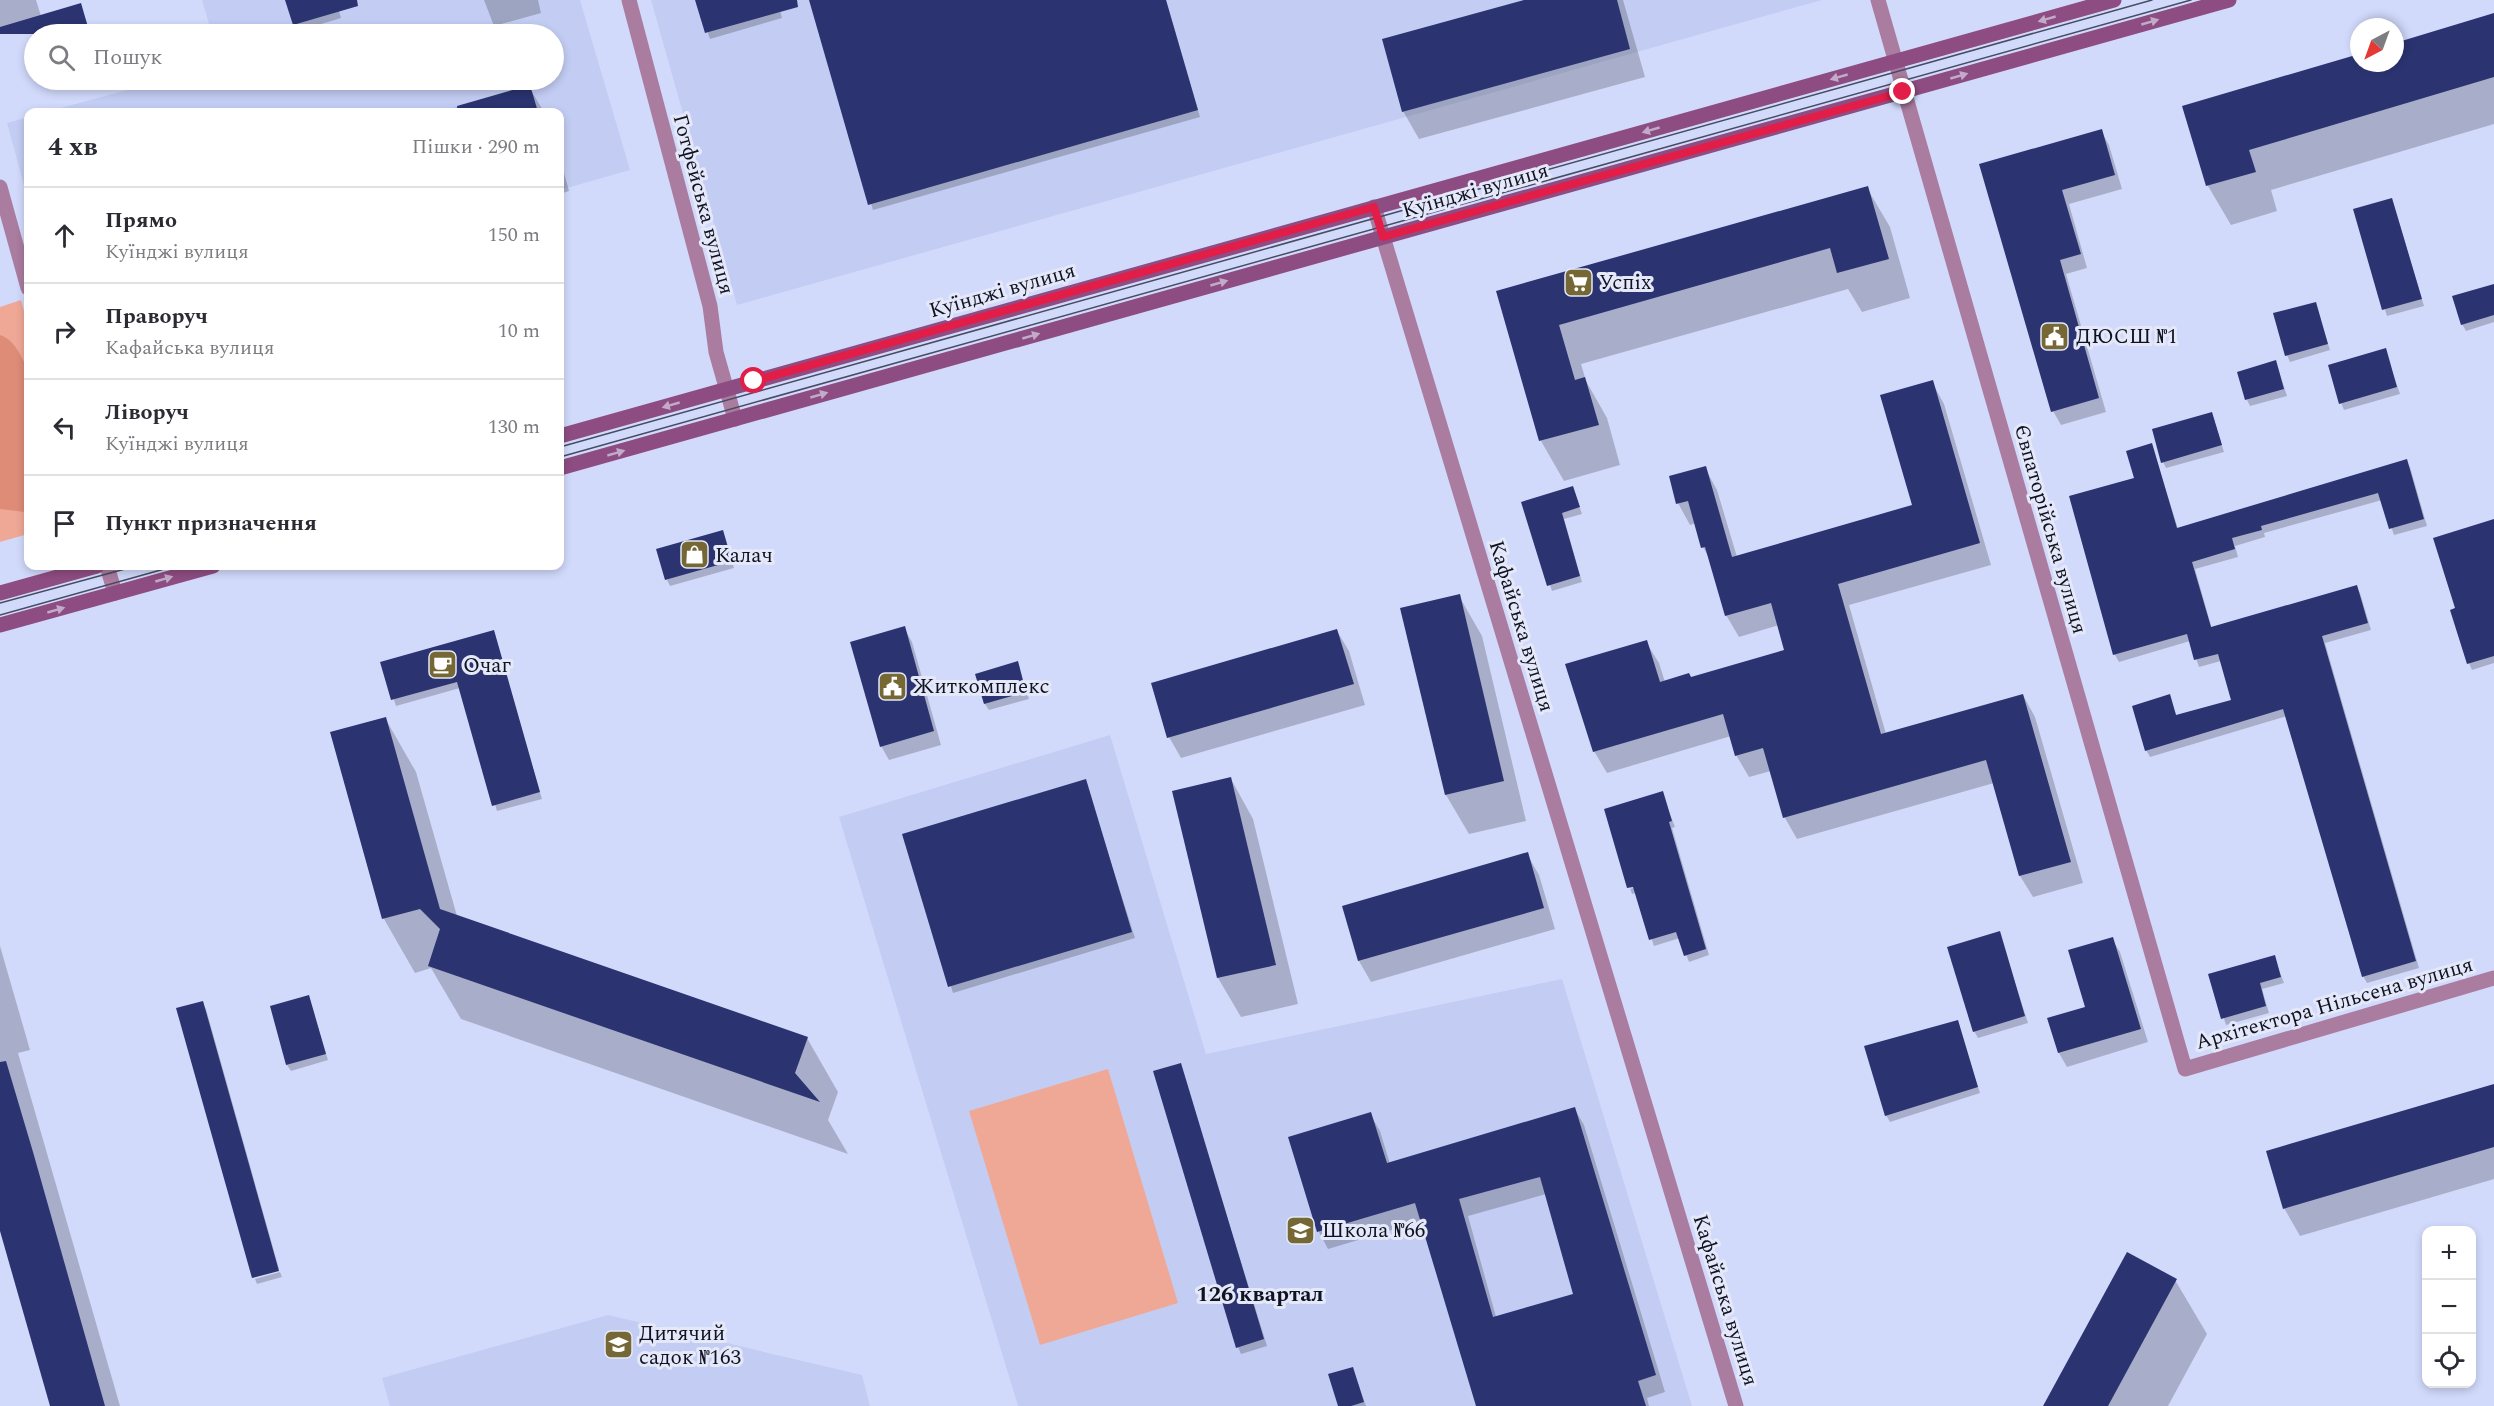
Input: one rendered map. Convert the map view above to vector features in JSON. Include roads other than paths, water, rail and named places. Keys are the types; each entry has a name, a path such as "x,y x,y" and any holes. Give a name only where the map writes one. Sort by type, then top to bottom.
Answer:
{"main road":[{"name":"Куїнджі вулиця","path":"564,435 2114,0"},
{"name":"Куїнджі вулиця","path":"564,467 2229,0"},
{"path":"0,593 83,570"},
{"path":"0,625 198,570"}],"street":[{"name":"Готфейська вулиця","path":"629,0 710,306 716,352 735,419"},
{"name":"Євпаторійська вулиця","path":"1878,0 2185,1069"},
{"path":"0,187 24,274"},
{"name":"Кафайська вулиця","path":"1374,207 1736,1406"},
{"path":"108,570 115,593"},
{"name":"Архітектора Нільсена вулиця","path":"2185,1069 2494,978"}],"tram line":[{"path":"564,446 2152,0"},
{"path":"564,456 2191,0"},
{"path":"0,603 121,570"},
{"path":"0,615 161,570"}],"place":[{"name":"Успіх","path":"1578,282"},
{"name":"ДЮСШ №1","path":"2055,336"},
{"name":"Калач","path":"694,555"},
{"name":"Очаг","path":"442,665"},
{"name":"Житкомплекс","path":"892,686"},
{"name":"Школа №66","path":"1301,1230"},
{"name":"Дитячий садок №163","path":"618,1345"}],"district":[{"name":"126 квартал","path":"1260,1293"}]}
